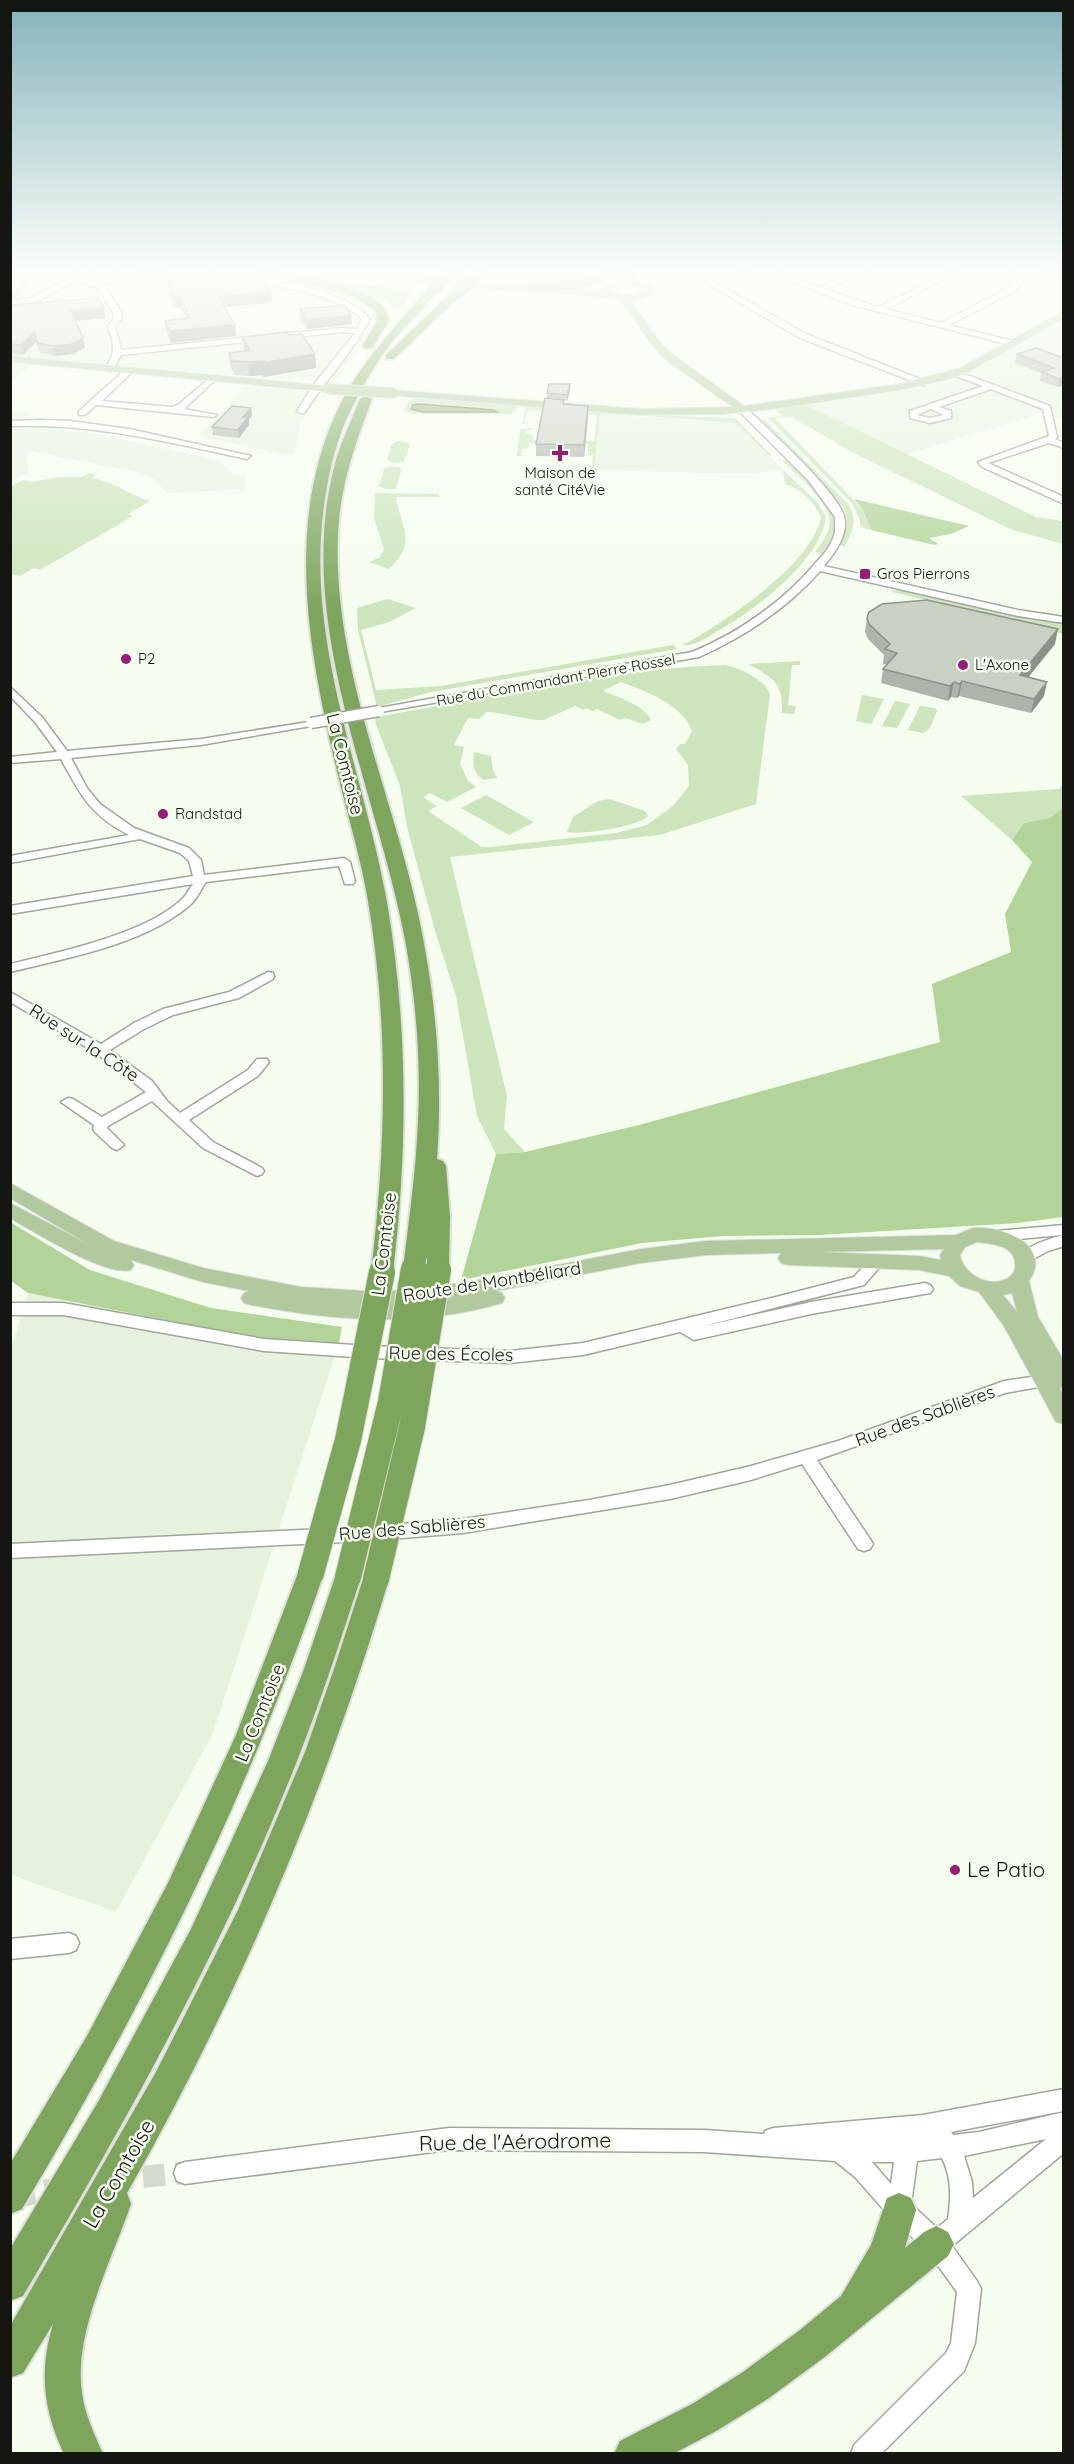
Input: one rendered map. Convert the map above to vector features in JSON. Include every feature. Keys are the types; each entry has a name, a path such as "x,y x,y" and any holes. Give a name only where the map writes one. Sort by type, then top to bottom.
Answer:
{"highway":[{"path":"326,458 332,413 345,384"},
{"name":"La Comtoise","path":"10,2197 96,2050 185,1880 255,1726 284,1653 311,1574 348,1440 382,1272 395,1132 392,1012 376,890 327,689 314,616 311,575 313,521 326,458 338,423 358,384"},
{"name":"La Comtoise","path":"10,2360 126,2165 210,2002 279,1854 330,1724 362,1578 412,1427 426,1269 429,1120 427,1051 415,943 403,886 351,700 339,640 332,575 333,519 344,458 362,407 375,384"},
{"name":"La Comtoise","path":"10,2283 114,2106 210,1922 291,1738 337,1614 362,1578"},
{"path":"84,2454 73,2433 64,2400 63,2353 74,2311 126,2165"},
{"path":"844,2316 874,2278 884,2259 899,2210"},
{"path":"633,2454 705,2417 756,2385 813,2343 844,2316 900,2276 948,2234"}],"main road":[{"path":"274,384 641,412 742,410 916,384"},
{"path":"707,384 742,410"},
{"name":"Route de Montbéliard","path":"10,1189 107,1246 202,1275 301,1294 382,1299 463,1290 641,1256 706,1248 958,1242"},
{"name":"Route de Montbéliard","path":"10,1209 51,1234 95,1256 202,1288 296,1307 381,1313 459,1305 650,1266 716,1258 919,1263 955,1270"},
{"path":"975,1235 997,1236 1015,1245 1026,1258 1028,1267 1019,1282 1009,1286 986,1287 963,1278 955,1270 950,1255 958,1242 975,1235"},
{"path":"877,1261 886,1250 898,1244"},
{"path":"1019,1282 1028,1317 1054,1381 1064,1416"},
{"path":"986,1287 1054,1381"}],"street":[{"path":"82,413 114,384"},
{"path":"173,410 181,407 206,384"},
{"path":"301,411 319,384"},
{"path":"982,384 1047,408 1053,437 985,460 982,464 1064,501"},
{"path":"932,406 989,387"},
{"path":"97,400 99,403 213,415"},
{"name":"Rue du Commandant Pierre Rossel","path":"16,759 201,742 695,655 712,649 769,614 801,585 838,540 841,525 837,508 742,410"},
{"path":"10,424 49,422 96,426 247,456"},
{"path":"1048,440 1064,446"},
{"path":"818,567 1018,613 1064,620"},
{"path":"10,690 42,724 64,754 82,792 96,806 140,836 187,851 195,860 200,880 197,891 191,899 159,920 90,948 10,968"},
{"path":"16,759 40,742 42,724"},
{"path":"98,844 116,830 119,823"},
{"path":"10,860 140,836"},
{"path":"10,910 139,887 344,861 349,881"},
{"path":"101,1050 139,1026 168,1012 234,995 268,975"},
{"name":"Rue sur la Côte","path":"10,996 101,1050 147,1084 179,1120 208,1145 257,1171"},
{"path":"179,1120 253,1073 262,1062"},
{"name":"Rue sur la Côte","path":"102,1123 154,1094"},
{"path":"68,1102 102,1123 100,1129 117,1145"},
{"path":"997,1236 1035,1235 1064,1230"},
{"path":"1026,1258 1043,1247 1064,1240"},
{"name":"Rue des Écoles","path":"10,1309 63,1308 264,1345 369,1352 510,1357 583,1349 681,1327 859,1281 877,1261"},
{"path":"681,1327 694,1334 811,1308 925,1289"},
{"name":"Rue des Sablières","path":"10,1551 366,1534 463,1526 670,1492 752,1473 806,1457 1004,1387 1054,1381"},
{"path":"806,1457 864,1544"},
{"path":"10,1949 69,1943"},
{"name":"Rue de l'Aérodrome","path":"739,2143 922,2126 1064,2100"},
{"name":"Rue de l'Aérodrome","path":"184,2173 449,2139 567,2138 739,2143 841,2151 907,2151 980,2143 1064,2123"},
{"path":"862,2454 955,2362 963,2343 969,2289 948,2234 962,2186 950,2147 922,2126 907,2151 899,2210"},
{"path":"948,2234 1064,2138"},
{"path":"841,2151 863,2169 899,2210 948,2234"}],"shaded area":[{"path":"941,384 1063,384 1063,419 1046,412 904,455 807,406"},
{"path":"245,386 320,393 300,425 295,455 284,455 199,436"},
{"path":"416,398 518,407 511,414 417,414 403,411 409,401"},
{"path":"413,405 497,412 423,412 411,409"},
{"path":"806,405 1036,517 1063,521 1063,544 1010,529 852,452 792,417 775,418 863,510 871,530 860,527 860,520 852,503 768,418 782,416 777,412 784,408"},
{"path":"533,406 641,416 600,414 594,470 587,477 587,466 592,466 593,455 588,455 588,444 529,443 528,448 522,449 521,455 527,456 517,456 520,429 532,428 533,430 527,430 526,434 532,435 534,440 594,441 597,415 530,410 524,422 531,424 522,424 525,409"},
{"path":"10,410 32,413 24,419 24,426 47,425 53,429 92,433 219,460 233,475 245,476 246,489 167,493 154,479 140,473 26,450 29,473 11,481"},
{"path":"600,414 736,423 783,470 748,474 594,470"},
{"path":"645,416 735,418 772,456 769,456 736,423"},
{"path":"758,419 764,419 848,504 854,521 844,547 839,544 847,526 843,507"},
{"path":"398,441 410,443 404,462 394,463 387,460 392,444"},
{"path":"782,460 788,460 820,492 833,510 836,529 821,554 815,552 829,528 830,519 827,510 813,491"},
{"path":"391,466 402,468 396,489 386,489 379,486 384,469"},
{"path":"783,470 817,502 826,517 821,534 798,568 783,584 748,612 699,642 691,645 682,644 723,620 766,589 802,553 815,535 821,517 806,496 785,484"},
{"path":"89,473 97,474 91,478 150,501 128,514 133,516 40,570 34,568 20,576 11,574 11,486 23,480 32,482 59,477 82,477"},
{"path":"375,493 439,494 439,497 396,497 404,528 405,543 398,560 389,569 369,562 379,558 384,550 374,518"},
{"path":"854,499 969,526 951,534 929,538 938,544 934,545 871,530 863,510"},
{"path":"907,590 977,607 1063,623 1063,634 889,591"},
{"path":"387,599 416,608 389,622 361,630 376,690 441,686 673,645 677,649 431,692 377,707 358,630 357,608"},
{"path":"800,661 800,665 792,665 788,705 796,706 794,714 782,713 781,694 775,682 748,664"},
{"path":"726,665 745,672 767,688 770,694 756,804 660,835 450,857 507,1096 504,1129 525,1152 496,1154 477,1116 456,996 435,931 407,827 400,786 375,722 376,717 550,685 682,668","holes":["621,682 672,706 680,713 692,731 685,744 680,744 676,749 688,765 689,786 673,806 647,825 616,833 482,847 428,811 437,806 423,797 430,793 447,802 476,787 468,781 460,764 464,747 454,745 468,718 479,719 486,712 492,712 544,720 575,706 584,710 585,708 593,711 597,709 620,720 625,718 643,724 651,720 643,710 630,702 603,691"]},
{"path":"862,695 884,699 871,724 856,721"},
{"path":"895,701 910,704 897,728 882,726"},
{"path":"920,706 935,708 937,711 930,728 923,733 908,730"},
{"path":"474,752 491,756 497,778 483,780 477,774 474,768"},
{"path":"1063,784 1063,808 1049,818 1024,823 1012,840 961,796 1059,789"},
{"path":"486,795 534,822 509,835 461,808"},
{"path":"610,799 645,811 648,816 633,824 609,829 567,832 573,817 598,801"},
{"path":"1063,808 1063,1217 1018,1223 819,1235 723,1236 642,1243 461,1280 496,1154 525,1152 639,1125 940,1042 932,984 1011,952 1005,914 1032,862 1012,840 1024,823 1049,818"},
{"path":"10,1222 90,1270 211,1308 342,1327 339,1343 252,1337 28,1293 11,1281"},
{"path":"28,1293 252,1337 339,1343 213,1733 116,1912 11,1875 10,1352"}],"building":[{"path":"549,384 570,384 567,395 547,393"},
{"path":"545,398 564,400 563,404 588,406 584,445 536,444"},
{"path":"232,406 251,408 243,417 248,417 238,430 212,427"},
{"name":"L'Axone","path":"927,600 1058,629 1020,675 1047,682 1034,699 962,681 960,684 954,682 950,686 883,669 897,653 885,649 890,644 869,624 867,618 869,612 882,604"}],"tunnel":[{"path":"13,2198 83,2182 185,2173"}],"place":[{"name":"Maison de santé CitéVie","path":"560,453"},
{"name":"Gros Pierrons","path":"865,574"},
{"name":"P2","path":"126,659"},
{"name":"L'Axone","path":"963,665"},
{"name":"Randstad","path":"163,814"},
{"name":"Le Patio","path":"955,1870"}]}
